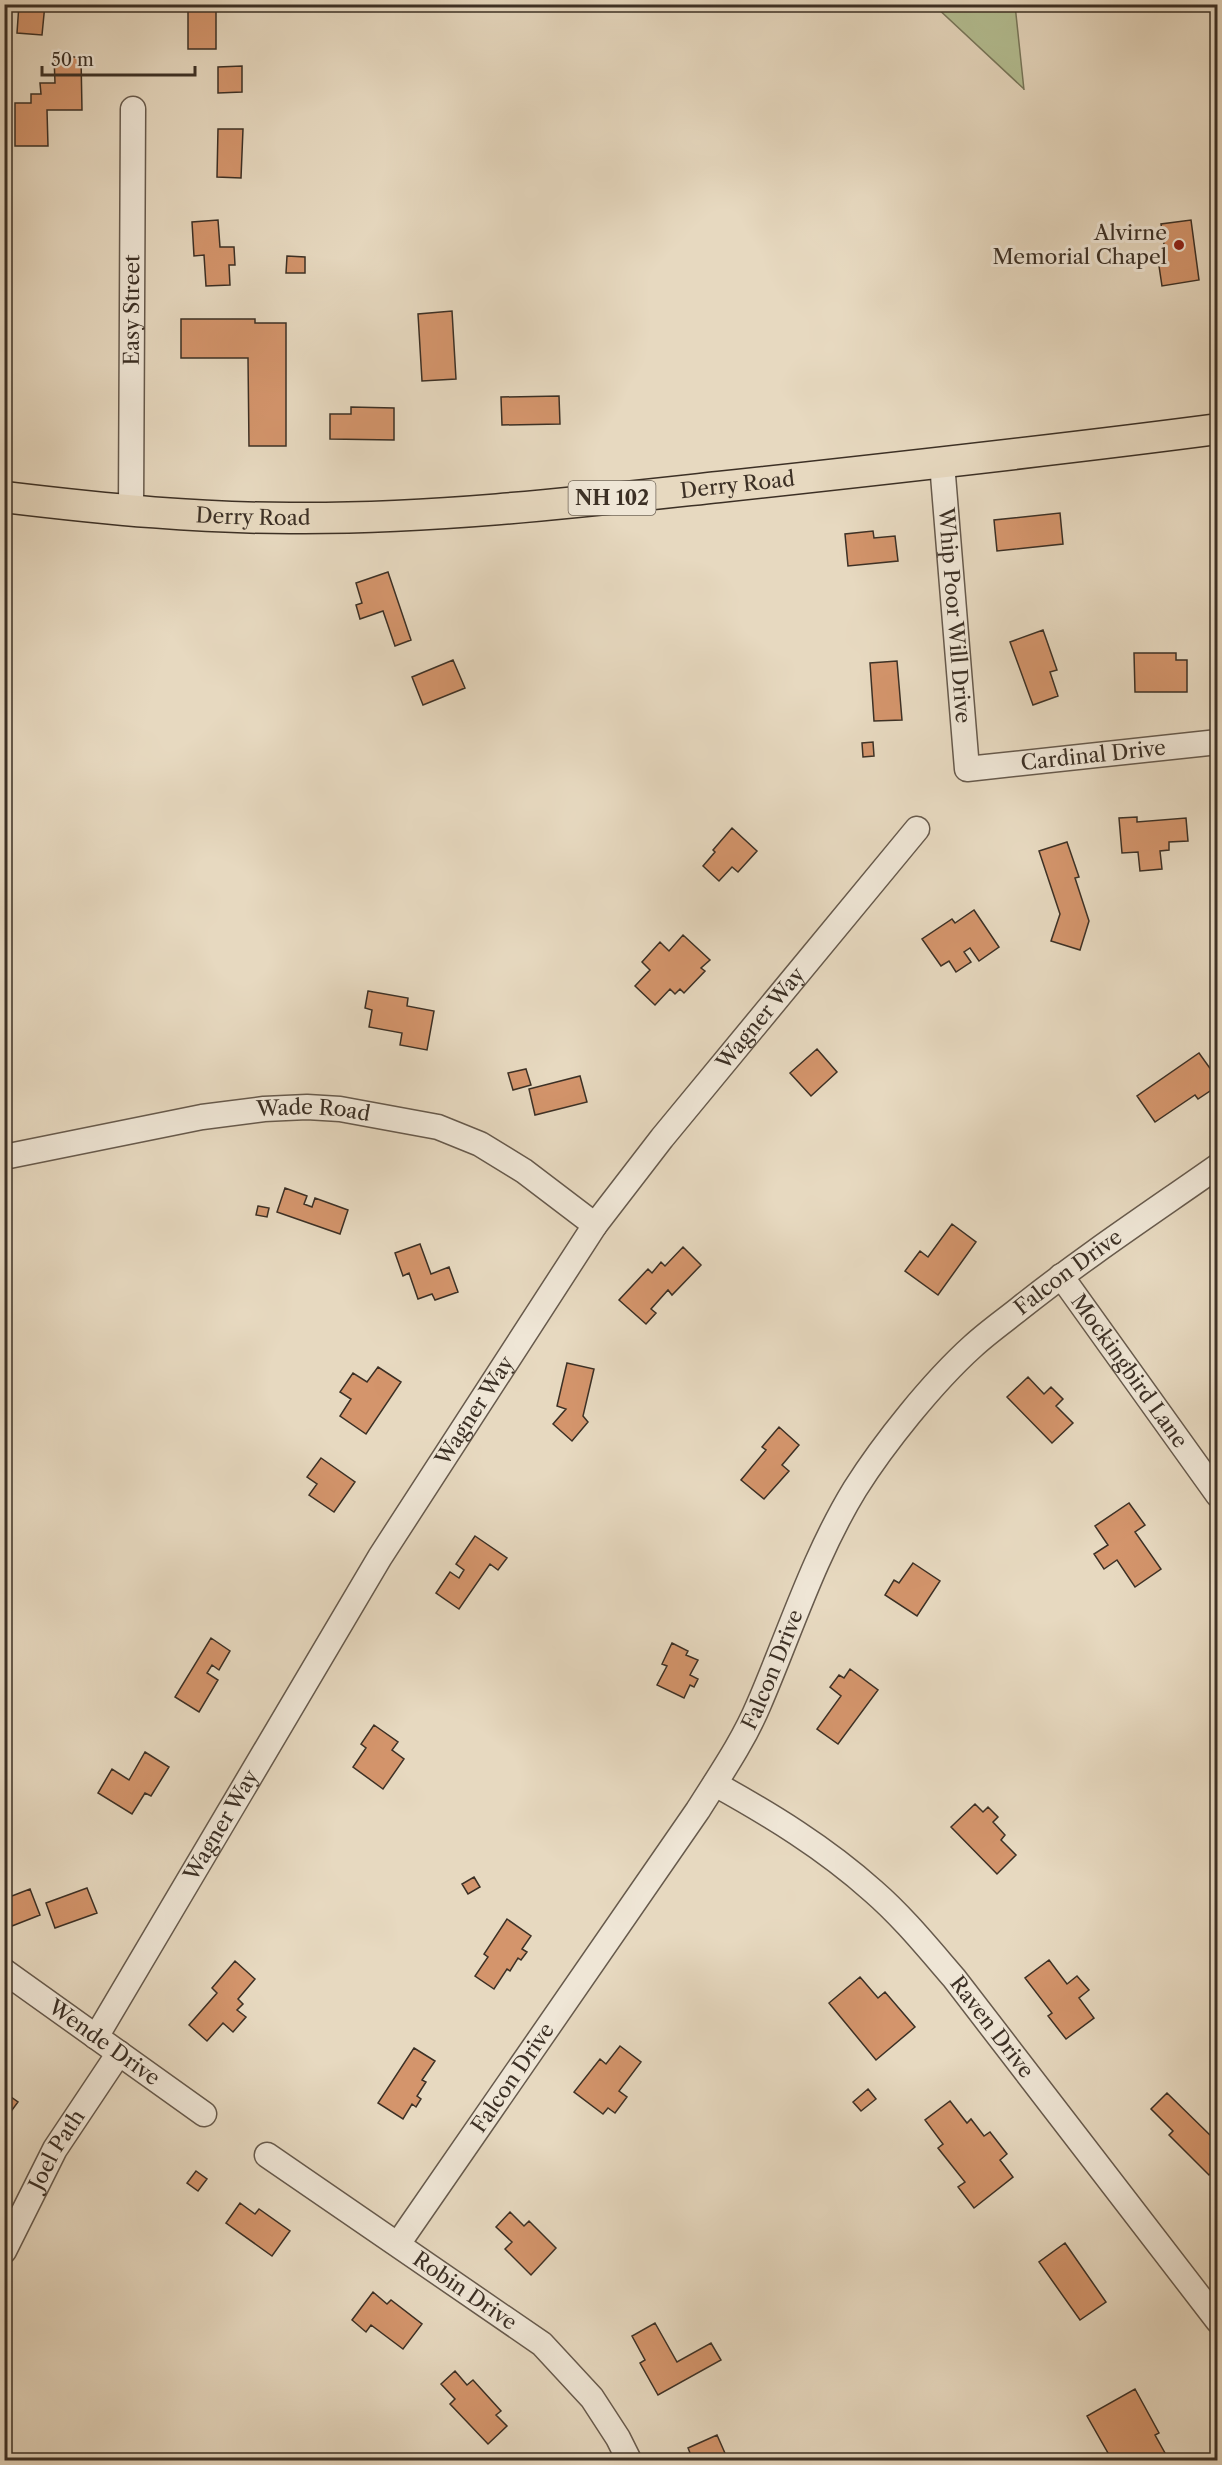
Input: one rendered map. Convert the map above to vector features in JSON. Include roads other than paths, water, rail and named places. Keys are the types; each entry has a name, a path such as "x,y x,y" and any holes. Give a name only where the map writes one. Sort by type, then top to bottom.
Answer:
{"main road":[{"name":"Derry Road","path":"4,497 130,510 231,517 421,516 512,509 942,463 1218,429"}],"street":[{"name":"Easy Street","path":"130,510 133,109"},
{"name":"Whip Poor Will Drive","path":"942,463 967,769"},
{"name":"Cardinal Drive","path":"967,769 1218,742"},
{"name":"Wagner Way","path":"96,2037 380,1557 595,1225 662,1138 917,829"},
{"name":"Wade Road","path":"4,1157 202,1117 264,1108 340,1109 384,1115 438,1127 480,1144 524,1171 595,1225"},
{"name":"Falcon Drive","path":"398,2244 737,1749 832,1531 855,1489 883,1450 973,1346 1061,1275 1218,1166"},
{"name":"Mockingbird Lane","path":"1061,1275 1218,1495"},
{"name":"Raven Drive","path":"715,1784 797,1832 873,1891 908,1925 954,1978 1218,2321"},
{"name":"Wende Drive","path":"4,1971 204,2114"},
{"name":"Joel Path","path":"4,2251 55,2149 118,2053"},
{"name":"Robin Drive","path":"267,2155 542,2344 592,2398 618,2438 629,2460"}],"place":[{"name":"Alvirne Memorial Chapel","path":"1179,245"}]}
